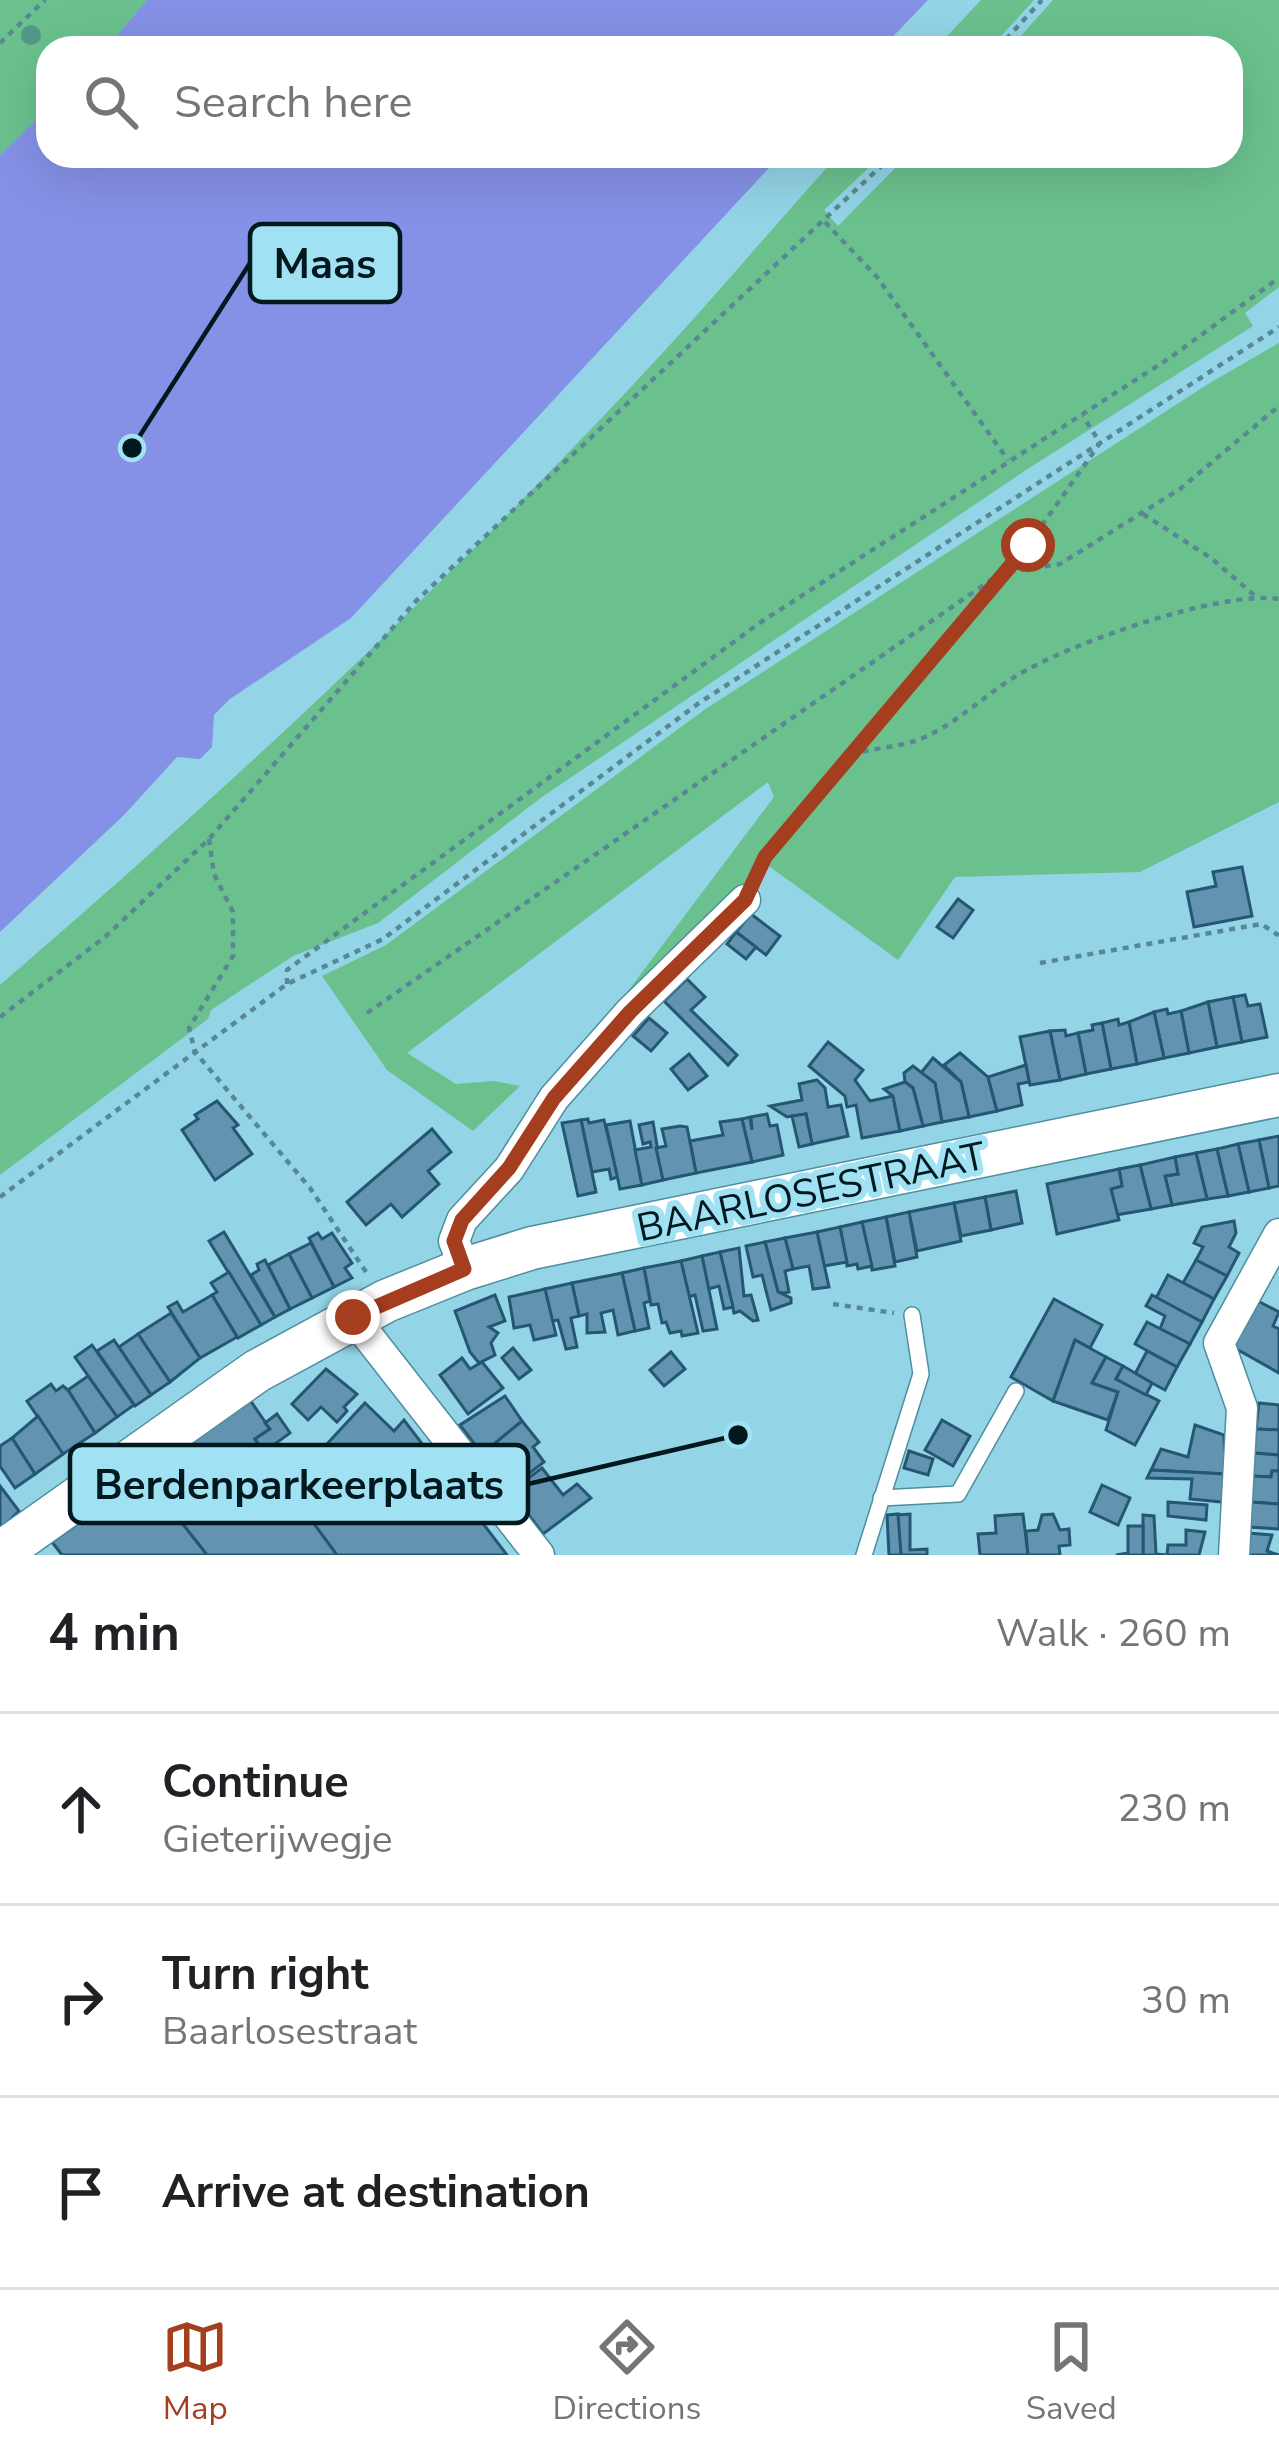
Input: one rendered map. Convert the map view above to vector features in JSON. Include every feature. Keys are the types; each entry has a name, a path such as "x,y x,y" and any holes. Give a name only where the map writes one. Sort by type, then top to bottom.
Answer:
{"street":[{"path":"464,1269 454,1241 462,1220 509,1168 554,1098 630,1012 745,900"},
{"name":"BAARLOSESTRAAT","path":"21,1547 256,1371 370,1309 464,1269 532,1248 1279,1095"},
{"path":"1234,1555 1242,1408 1220,1343 1279,1234"},
{"path":"370,1309 539,1555"}],"lane":[{"path":"864,1555 921,1374 912,1315"},
{"path":"881,1498 958,1494 1016,1391"}],"path":[{"path":"0,43 45,0"},
{"path":"1009,36 1042,0"},
{"path":"0,1017 106,937 209,839 416,601 880,168"},
{"path":"825,222 877,277 1009,461"},
{"path":"287,984 286,970 761,622 1171,357 1279,278"},
{"path":"0,1197 287,984 383,939 699,703 1279,327"},
{"path":"367,1013 1001,573 1060,564 1180,489 1279,406"},
{"path":"1082,414 1100,443"},
{"path":"745,900 765,857 1028,545 1100,443"},
{"path":"1141,514 1211,558 1254,596"},
{"path":"851,754 916,740 976,706 1017,675 1101,638 1189,609 1254,596 1279,599"},
{"path":"209,839 214,874 233,912 233,956 189,1028 195,1052 310,1189 370,1309"},
{"path":"1040,963 1261,924 1278,935 1279,941"},
{"path":"833,1304 912,1315"}],"green space":[{"path":"0,0 147,0 116,36 36,36 36,120 0,155"},
{"path":"981,0 1034,0 1001,36 947,36"},
{"path":"1053,0 1279,0 1279,287 1245,313 1253,326 1026,470 542,797 378,923 293,956 211,1010 208,1019 0,1175 0,985 243,769 479,543 656,360 826,168 868,168 824,210 838,226 895,168 1243,168 1243,36 1021,36"},
{"path":"1279,343 1279,802 1140,872 955,877 898,960 758,858 739,899 555,1088 774,797 768,782 407,1053 456,1084 494,1081 520,1086 473,1131 387,1070 322,976 386,945 704,710 1208,384"}],"water":[{"path":"147,0 928,0 894,36 116,36"},
{"path":"36,120 36,168 769,168 351,618 230,699 214,715 212,747 200,759 177,757 124,815 0,932 0,155"}],"building":[{"path":"1242,867 1252,916 1194,927 1187,892 1216,886 1213,872"},
{"path":"958,899 973,910 953,938 937,927"},
{"path":"751,914 780,936 766,955 736,932"},
{"path":"736,932 756,947 746,959 727,944"},
{"path":"687,979 705,997 691,1010 737,1055 728,1065 664,1001"},
{"path":"1245,995 1248,1006 1260,1004 1267,1037 1242,1042 1233,997"},
{"path":"1233,997 1242,1042 1217,1047 1208,1002"},
{"path":"1208,1002 1217,1047 1189,1053 1181,1011"},
{"path":"1167,1009 1168,1014 1181,1011 1189,1053 1164,1058 1154,1012"},
{"path":"1154,1012 1164,1058 1137,1064 1129,1022"},
{"path":"649,1018 667,1033 651,1051 633,1036"},
{"path":"1118,1019 1119,1025 1129,1022 1137,1064 1111,1069 1102,1023"},
{"path":"1102,1023 1111,1069 1086,1074 1078,1033"},
{"path":"1065,1030 1066,1036 1078,1033 1086,1074 1060,1080 1050,1031"},
{"path":"1050,1031 1060,1080 1030,1085 1020,1037"},
{"path":"828,1042 863,1070 855,1080 870,1101 893,1096 900,1131 862,1138 856,1105 847,1107 845,1096 809,1066"},
{"path":"960,1053 988,1077 997,1111 969,1117 961,1082 944,1065"},
{"path":"689,1054 707,1076 688,1090 671,1069"},
{"path":"933,1058 961,1082 969,1117 942,1122 935,1083 921,1073"},
{"path":"1026,1065 1029,1082 1018,1084 1022,1105 997,1111 988,1077"},
{"path":"913,1066 935,1083 942,1122 923,1126 913,1088 905,1082 904,1073"},
{"path":"817,1080 825,1088 828,1107 841,1105 848,1136 812,1144 806,1114 787,1117 770,1106 802,1100 799,1084"},
{"path":"905,1082 913,1088 923,1126 900,1131 893,1096 884,1089"},
{"path":"217,1101 238,1125 233,1128 252,1154 215,1180 182,1130"},
{"path":"767,1114 770,1126 777,1125 783,1155 752,1162 742,1119 750,1117 752,1130 751,1117"},
{"path":"806,1114 812,1144 799,1147 792,1116"},
{"path":"742,1119 752,1162 696,1173 690,1141 723,1135 720,1122"},
{"path":"581,1120 589,1123 604,1120 618,1177 611,1179 609,1169 592,1172"},
{"path":"581,1120 596,1192 578,1196 562,1123"},
{"path":"630,1121 642,1185 620,1189 606,1125"},
{"path":"653,1122 663,1180 642,1185 635,1150 651,1147 650,1142 643,1144 639,1125"},
{"path":"687,1127 696,1173 663,1180 656,1148 666,1146 662,1129"},
{"path":"432,1129 451,1152 428,1171 439,1184 402,1217 391,1204 366,1225 347,1202"},
{"path":"1279,1136 1279,1186 1269,1188 1259,1140"},
{"path":"1259,1140 1269,1188 1249,1192 1238,1144"},
{"path":"1238,1144 1249,1192 1228,1196 1217,1149"},
{"path":"1217,1149 1228,1196 1207,1199 1196,1153"},
{"path":"1196,1153 1207,1199 1172,1205 1165,1176 1178,1174 1175,1157"},
{"path":"1175,1157 1178,1174 1165,1176 1172,1205 1151,1209 1140,1165"},
{"path":"1140,1165 1151,1209 1116,1215 1111,1189 1122,1186 1119,1169"},
{"path":"1119,1169 1122,1186 1111,1189 1119,1220 1057,1234 1047,1184"},
{"path":"1016,1191 1022,1223 991,1230 985,1197"},
{"path":"985,1197 991,1230 961,1236 954,1203"},
{"path":"954,1203 961,1241 917,1251 909,1212"},
{"path":"909,1212 917,1257 895,1262 886,1217"},
{"path":"886,1217 895,1266 872,1270 862,1222"},
{"path":"1234,1221 1236,1233 1229,1247 1239,1253 1227,1276 1196,1260 1203,1247 1194,1243 1202,1227"},
{"path":"862,1222 872,1266 858,1269 857,1264 847,1266 840,1227"},
{"path":"840,1227 847,1262 824,1266 817,1232"},
{"path":"224,1232 275,1317 261,1325 209,1241"},
{"path":"817,1232 829,1287 813,1289 809,1266 793,1269 785,1238"},
{"path":"318,1233 322,1239 332,1233 352,1263 345,1268 352,1278 334,1287 309,1238"},
{"path":"785,1238 793,1269 785,1271 789,1292 784,1293 778,1292 765,1242"},
{"path":"765,1242 778,1292 791,1298 791,1303 771,1310 762,1275 753,1277 746,1246"},
{"path":"311,1243 334,1287 312,1298 289,1254"},
{"path":"739,1248 744,1296 751,1295 758,1320 734,1313 720,1252"},
{"path":"720,1252 733,1307 724,1309 719,1286 708,1289 702,1256"},
{"path":"289,1254 312,1298 290,1309 268,1265"},
{"path":"702,1256 717,1329 703,1331 695,1295 688,1297 681,1261"},
{"path":"265,1260 290,1309 275,1317 251,1275"},
{"path":"1196,1260 1227,1276 1214,1299 1183,1283"},
{"path":"681,1261 698,1333 682,1336 681,1331 670,1333 658,1304 651,1305 644,1268"},
{"path":"644,1268 649,1328 635,1331 622,1273"},
{"path":"229,1272 261,1325 238,1338 212,1295 217,1292 211,1283"},
{"path":"622,1273 635,1331 618,1335 613,1310 601,1313 605,1332 587,1333 587,1314 579,1316 572,1283"},
{"path":"1168,1275 1214,1299 1202,1322 1156,1298"},
{"path":"572,1283 579,1316 571,1318 577,1347 566,1349 558,1320 552,1321 545,1289"},
{"path":"545,1289 556,1335 534,1340 530,1325 514,1328 509,1297"},
{"path":"212,1295 237,1337 200,1358 168,1307 177,1302 183,1312"},
{"path":"495,1295 505,1321 489,1327 498,1333 491,1343 495,1355 479,1363 455,1311"},
{"path":"1152,1295 1202,1322 1190,1344 1160,1329 1165,1316 1146,1306"},
{"path":"1054,1299 1102,1325 1090,1348 1075,1340 1053,1401 1011,1377"},
{"path":"1256,1300 1279,1312 1273,1326 1279,1329 1279,1373 1231,1346"},
{"path":"171,1313 200,1358 170,1382 138,1334"},
{"path":"1147,1322 1190,1344 1177,1367 1135,1344"},
{"path":"138,1334 170,1382 151,1395 119,1347"},
{"path":"114,1340 151,1395 135,1406 97,1351"},
{"path":"1075,1340 1106,1357 1092,1383 1118,1392 1108,1420 1053,1401"},
{"path":"92,1345 134,1405 117,1417 75,1357"},
{"path":"513,1348 531,1370 519,1379 502,1358"},
{"path":"1147,1351 1177,1367 1165,1390 1135,1374"},
{"path":"671,1352 685,1369 664,1386 650,1370"},
{"path":"1106,1357 1123,1366 1116,1379 1159,1401 1135,1445 1106,1430 1118,1392 1092,1383"},
{"path":"462,1358 470,1369 482,1362 503,1388 468,1414 440,1375"},
{"path":"1123,1366 1152,1383 1146,1395 1116,1379"},
{"path":"326,1369 357,1394 337,1422 321,1407 308,1420 292,1404"},
{"path":"88,1376 117,1417 95,1433 68,1390"},
{"path":"51,1384 56,1391 63,1386 68,1390 95,1433 63,1454 27,1401"},
{"path":"505,1396 522,1421 482,1454 460,1425"},
{"path":"250,1400 270,1429 255,1439 337,1555 207,1555 145,1476"},
{"path":"365,1403 394,1431 404,1420 507,1555 337,1555 287,1487"},
{"path":"1259,1403 1279,1405 1279,1430 1256,1429"},
{"path":"277,1414 290,1433 264,1452 255,1439 270,1429 265,1423"},
{"path":"38,1416 63,1454 35,1474 12,1438"},
{"path":"942,1420 970,1436 953,1466 925,1450"},
{"path":"522,1421 539,1442 533,1447 544,1462 509,1489 482,1454"},
{"path":"1195,1425 1224,1435 1225,1474 1151,1470 1161,1449 1188,1457"},
{"path":"1256,1429 1279,1430 1279,1455 1254,1453"},
{"path":"12,1438 35,1474 15,1488 0,1466 0,1446"},
{"path":"909,1451 933,1459 928,1475 904,1468"},
{"path":"1254,1453 1279,1455 1279,1471 1272,1471 1271,1477 1252,1476"},
{"path":"542,1468 563,1495 577,1484 591,1498 543,1534 511,1491"},
{"path":"1151,1470 1225,1474 1222,1502 1190,1499 1192,1479 1147,1478"},
{"path":"1272,1471 1279,1471 1279,1504 1250,1502 1252,1476 1271,1477"},
{"path":"145,1476 207,1555 62,1555 52,1542"},
{"path":"1102,1485 1130,1498 1118,1525 1090,1512"},
{"path":"0,1486 19,1511 0,1530"},
{"path":"1168,1502 1207,1505 1206,1520 1168,1516"},
{"path":"1250,1502 1279,1504 1279,1529 1249,1527"},
{"path":"898,1514 901,1555 889,1555 887,1515"},
{"path":"910,1514 910,1550 927,1549 927,1555 901,1555 897,1515"},
{"path":"1023,1514 1028,1555 980,1555 978,1534 996,1533 995,1516"},
{"path":"1053,1514 1060,1530 1069,1529 1070,1545 1059,1546 1060,1555 1028,1555 1026,1531 1038,1530 1042,1515"},
{"path":"1143,1515 1154,1516 1156,1554 1167,1555 1143,1555"},
{"path":"1128,1526 1143,1526 1143,1555 1116,1555 1128,1553"},
{"path":"1186,1530 1205,1532 1199,1555 1167,1555 1168,1545 1186,1545"},
{"path":"1248,1533 1272,1535 1267,1551 1279,1555 1246,1555"}],"place":[{"name":"Maas","path":"132,448"},
{"name":"Berdenparkeerplaats","path":"738,1435"}],"route":[{"path":"353,1317 464,1269 454,1241 462,1220 509,1168 554,1098 630,1012 745,900 765,857 1028,545"}]}
